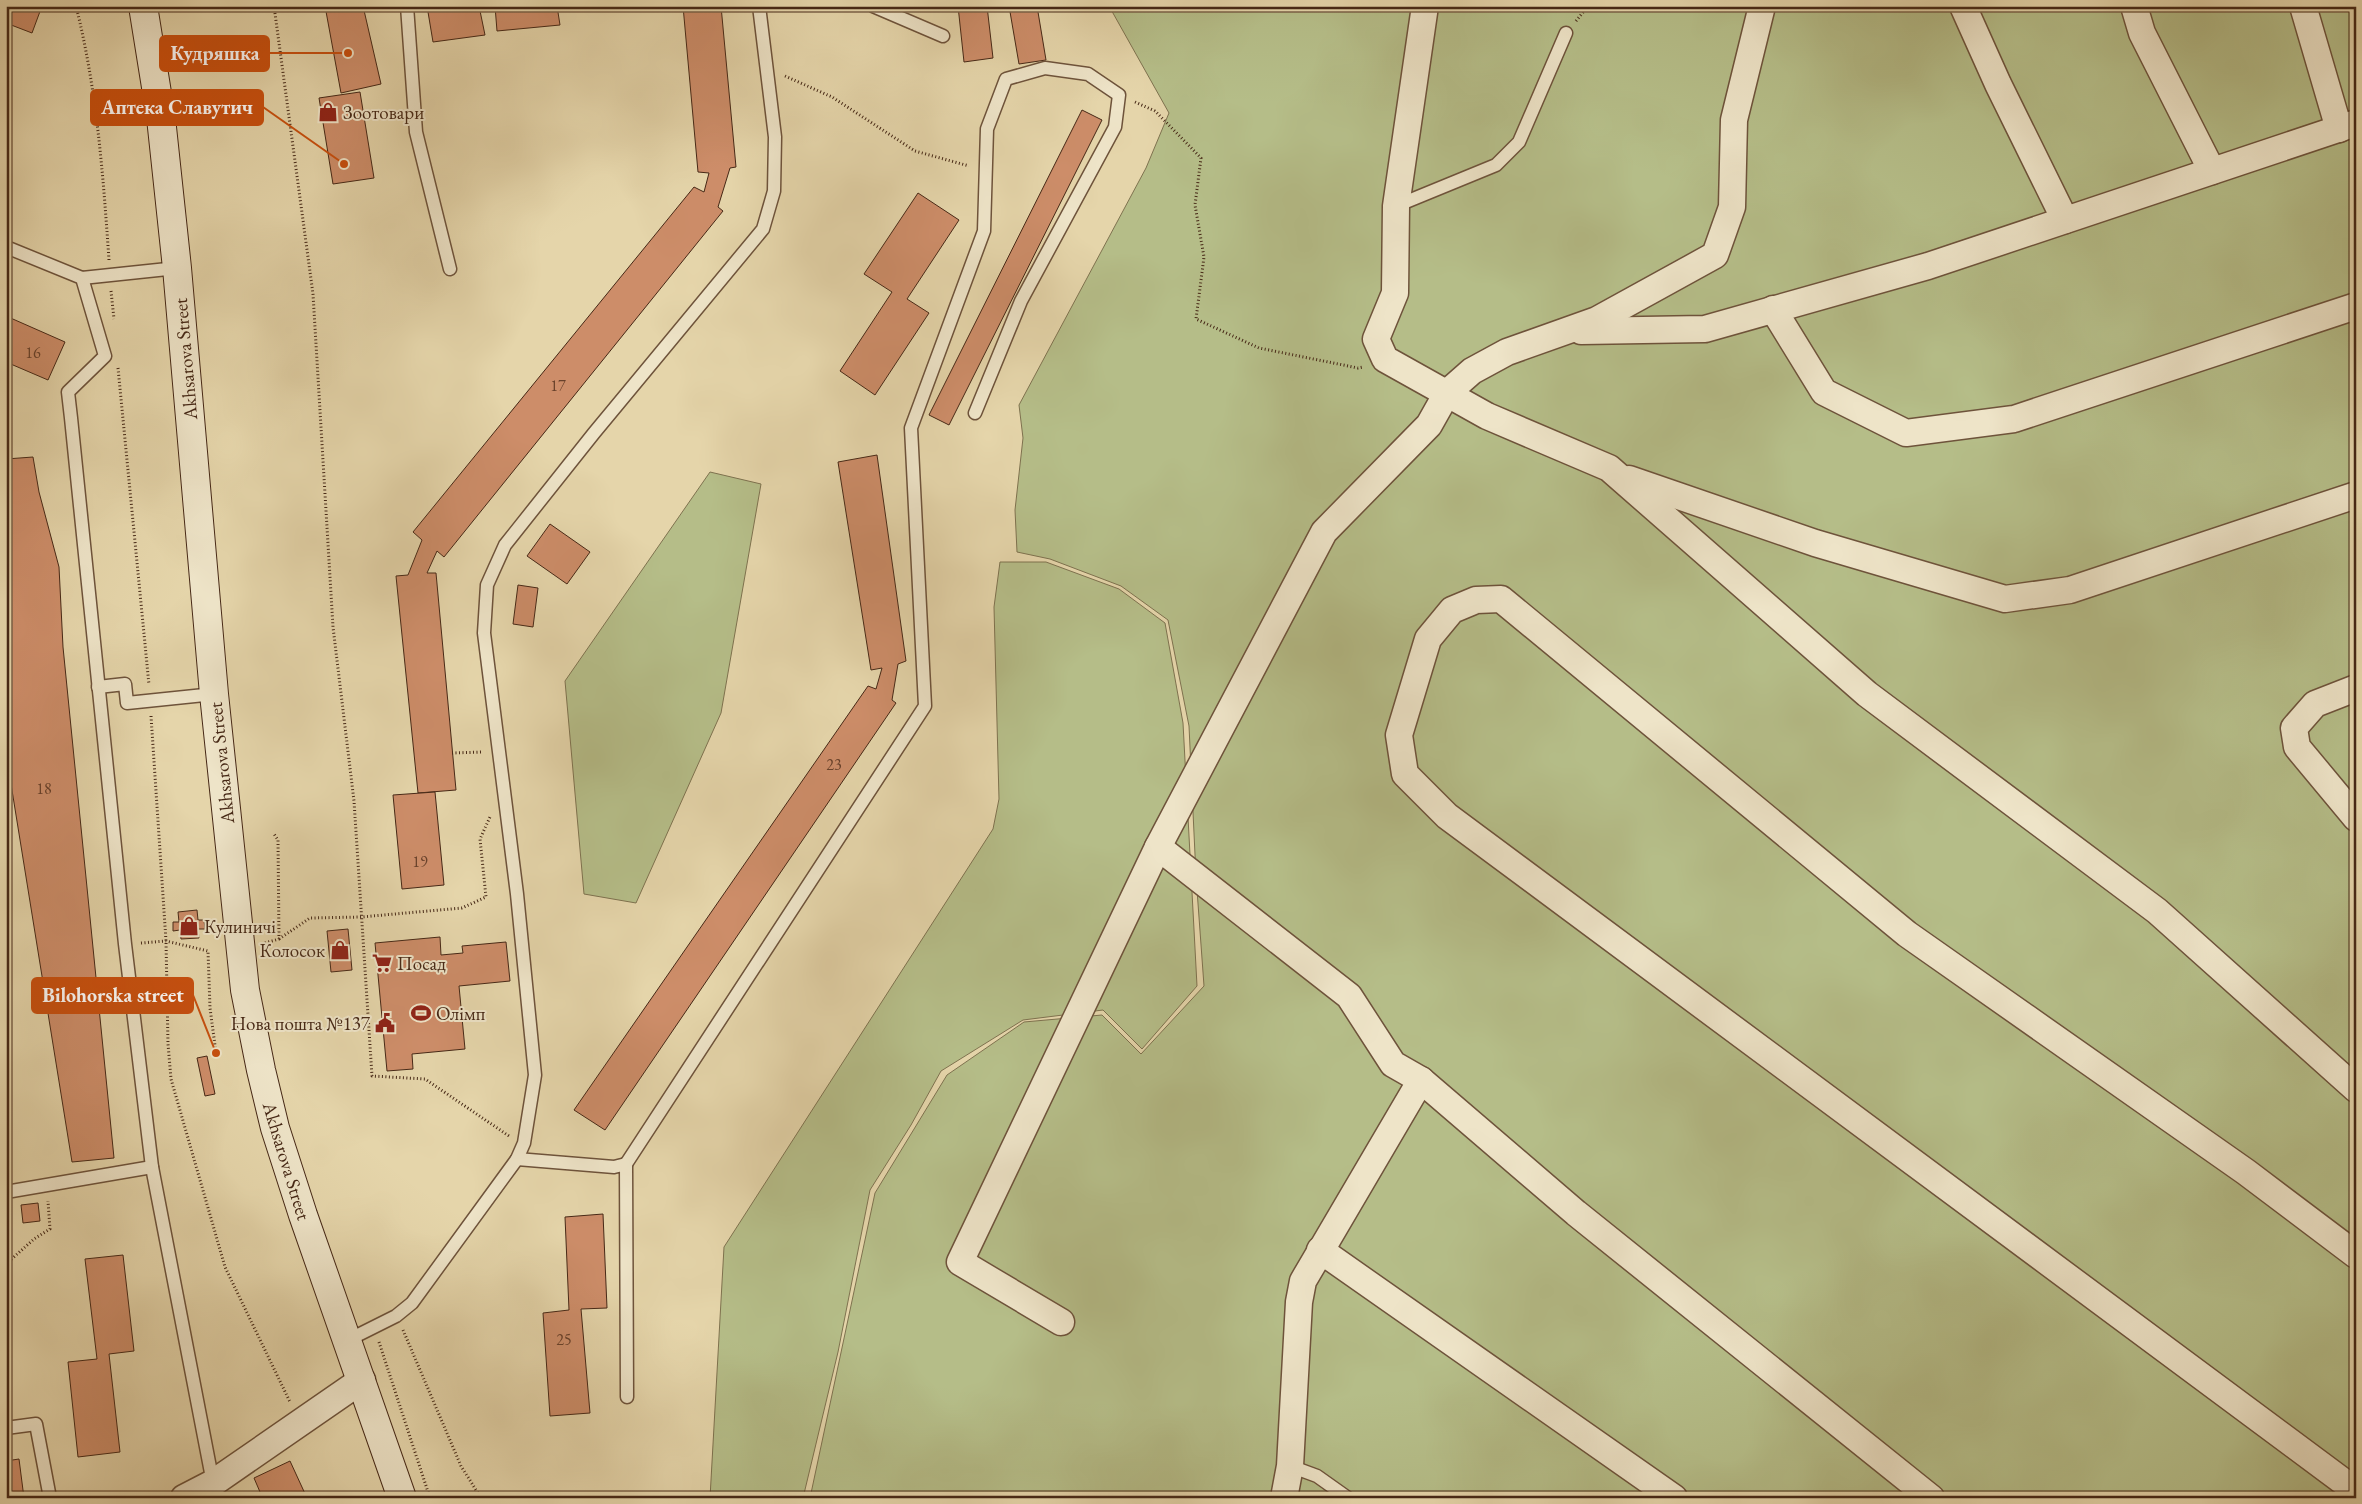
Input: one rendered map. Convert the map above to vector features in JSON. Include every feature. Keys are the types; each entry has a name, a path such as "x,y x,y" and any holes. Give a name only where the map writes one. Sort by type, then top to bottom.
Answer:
{"main road":[{"name":"Akhsarova Street","path":"142,6 151,46 161,118 178,268 214,694 245,990 257,1053 275,1128 303,1215 402,1498"}],"street":[{"path":"1425,6 1396,206 1394,293 1376,339 1385,359 1487,416 1608,468 1617,474 1867,694 2157,911 2356,1089"},
{"path":"1061,1322 960,1262 1158,847 1324,532 1429,425 1442,391 1507,352 1597,320 1715,255 1732,207 1734,120 1762,6"},
{"path":"1963,6 1998,84 2065,220"},
{"path":"2134,6 2142,34 2212,171"},
{"path":"1566,331 1705,328 1928,266 2348,126 2303,6"},
{"path":"1773,310 1824,392 1906,433 2014,419 2356,306"},
{"path":"1617,474 1815,543 2005,599 2070,590 2356,494"},
{"path":"2356,1256 2238,1166 1907,934 1501,599 1476,600 1452,610 1428,639 1399,735 1405,774 1448,816 2356,1491"},
{"path":"2356,688 2316,704 2294,728 2297,747 2356,818"},
{"path":"1158,847 1349,996 1393,1064 1421,1080 1576,1213 1931,1498"},
{"path":"1284,1498 1290,1466 1298,1302 1303,1281 1421,1080"},
{"path":"1320,1250 1674,1498"},
{"path":"184,1498 212,1483 362,1380"}],"lane":[{"path":"407,6 416,132 450,269"},
{"path":"873,6 943,36"},
{"path":"348,1340 396,1316 412,1303 517,1159 524,1143 535,1075 518,894 484,633 486,585 505,544 763,229 774,191 775,137 766,68 761,7"},
{"path":"1396,206 1496,165 1519,142 1566,33"},
{"path":"627,1398 626,1164 925,706 911,428 984,231 987,129 1006,79 1045,68 1088,74 1119,95 1115,127 1021,301 975,414"},
{"path":"6,247 82,278 178,268"},
{"path":"82,278 105,356 68,392 98,687 152,1167 212,1483"},
{"path":"98,687 125,684 128,703 214,694"},
{"path":"517,1159 614,1167 626,1164"},
{"path":"6,1192 152,1167"},
{"path":"6,1428 36,1424 50,1498"},
{"path":"1290,1466 1317,1476 1348,1498"}],"path":[{"path":"76,6 89,59 101,146 114,322"},
{"path":"274,6 313,294 333,627 354,801 372,1076 425,1079 514,1140 524,1143"},
{"path":"766,68 832,96 915,152 986,171"},
{"path":"1119,95 1155,111 1201,158 1195,206 1204,257 1196,319 1260,348 1358,368 1385,359"},
{"path":"118,361 150,700 166,940 168,1044 171,1079 226,1267 300,1423"},
{"path":"452,753 486,752"},
{"path":"266,943 279,939 310,918 361,917 462,908 486,897 480,839 491,814"},
{"path":"274,834 278,840 279,939"},
{"path":"141,942 166,940 208,951 210,1008 216,1053"},
{"path":"6,1264 34,1238 50,1228 46,1185"},
{"path":"6,1296 9,1289 10,1261"},
{"path":"396,1316 461,1466 481,1498"},
{"path":"374,1328 430,1498"}],"green space":[{"path":"1109,6 2356,6 2356,1498 810,1498 875,1193 947,1075 1024,1022 1102,1015 1141,1054 1204,986 1196,876 1189,726 1168,620 1121,586 1050,559 1017,552 1015,510 1023,438 1019,405 1146,168 1169,113"},
{"path":"710,472 761,484 721,713 636,903 584,894 565,681"},
{"path":"1000,562 1046,562 1119,589 1165,623 1183,723 1197,986 1142,1049 1103,1010 1023,1020 941,1071 911,1125 870,1190 838,1352 803,1498 710,1498 724,1247 993,829 999,799 994,607"}],"building":[{"path":"6,6 42,6 32,33 6,23"},
{"path":"325,6 363,6 381,84 341,93"},
{"path":"427,6 479,6 485,35 433,42"},
{"path":"495,6 557,6 560,25 497,31"},
{"path":"683,6 721,6 736,167 730,168 718,207 723,211 444,557 437,551 427,573 436,573 456,790 418,793 396,576 408,575 422,540 413,532 694,187 704,192 709,173 698,172"},
{"path":"958,6 987,6 993,58 964,62"},
{"path":"1009,6 1037,6 1046,60 1019,64"},
{"path":"360,92 374,178 333,184 319,98"},
{"path":"1082,110 1102,120 949,425 929,415"},
{"path":"918,193 959,220 907,299 929,313 875,395 840,371 892,292 864,274"},
{"path":"6,316 65,342 48,380 6,362"},
{"path":"877,455 906,661 898,664 892,700 896,703 605,1130 574,1110 868,686 876,689 882,668 871,670 838,462"},
{"path":"33,457 39,492 59,567 63,647 114,1158 72,1162 6,753 6,459"},
{"path":"550,524 590,552 567,584 527,556"},
{"path":"518,585 538,588 533,627 513,624"},
{"path":"435,792 444,885 402,889 393,795"},
{"name":"Кулиничі","path":"197,910 198,920 204,920 205,929 198,929 199,938 181,939 180,930 173,931 173,922 179,922 178,912"},
{"name":"Колосок","path":"348,929 352,970 331,972 327,931"},
{"name":"Олімп","path":"440,937 441,955 463,953 462,946 506,942 510,981 459,986 465,1049 412,1054 413,1069 387,1071 375,943"},
{"path":"207,1056 215,1094 205,1096 197,1058"},
{"path":"38,1203 40,1221 23,1223 21,1205"},
{"path":"603,1214 607,1308 581,1309 590,1413 550,1416 543,1313 569,1310 565,1217"},
{"path":"123,1255 134,1351 109,1354 120,1452 78,1457 68,1362 97,1359 85,1259"},
{"path":"19,1459 24,1498 6,1498 6,1461"},
{"path":"290,1461 307,1498 247,1498 260,1492 254,1478"}],"place":[{"name":"Кудряшка","path":"348,53"},
{"name":"Зоотовари","path":"328,112"},
{"name":"Аптека Славутич","path":"344,164"},
{"name":"Кулиничі","path":"189,926"},
{"name":"Колосок","path":"340,950"},
{"name":"Посад","path":"382,963"},
{"name":"Олімп","path":"421,1013"},
{"name":"Нова пошта №137","path":"385,1023"},
{"name":"Bilohorska street","path":"216,1053"}]}
